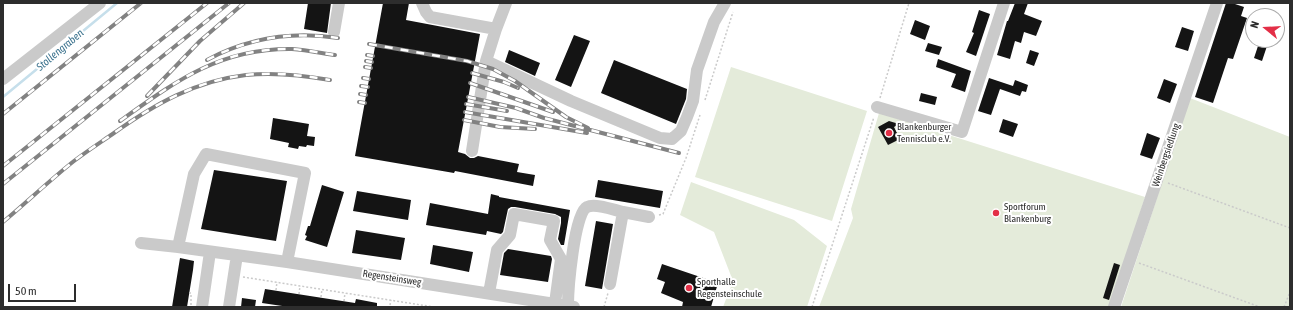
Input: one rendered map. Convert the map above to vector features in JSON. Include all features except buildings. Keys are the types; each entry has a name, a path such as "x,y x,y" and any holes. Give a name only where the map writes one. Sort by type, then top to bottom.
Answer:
{"street":[{"path":"3,79 100,3"},
{"path":"334,32 339,3"},
{"path":"422,3 430,17 496,29"},
{"path":"472,151 486,61 506,3"},
{"path":"486,61 577,104 660,138 672,139 681,131 693,101 697,70 714,22 725,3"},
{"path":"877,107 962,132 1004,3"},
{"name":"Weinbergsiedlung","path":"1114,307 1217,3"},
{"path":"178,247 194,174 206,154 305,173 287,262"},
{"path":"571,306 568,291 572,254 579,219 583,209 589,206 596,206 649,216"},
{"path":"610,284 623,212"},
{"path":"489,293 497,250 510,235 514,214 554,221 550,240 561,258 555,303"},
{"name":"Regensteinsweg","path":"141,244 178,247 287,262 489,293 523,303 555,303 571,306"},
{"path":"202,307 210,252"},
{"path":"229,307 237,255"}],"path":[{"path":"812,307 909,3"},
{"path":"1158,179 1290,228"},
{"path":"1130,260 1260,307"},
{"path":"234,275 434,307"},
{"path":"276,290 277,282"},
{"path":"604,307 610,284"},
{"path":"299,294 300,286"},
{"path":"321,297 322,289"},
{"path":"1284,307 1290,292"},
{"path":"189,293 191,293 190,300 192,307"},
{"path":"344,301 345,293"},
{"path":"368,296 368,301"},
{"path":"390,305 391,300"}],"green space":[{"path":"731,67 867,111 832,221 695,177"},
{"path":"1190,98 1290,137 1290,307 1121,307"},
{"name":"Sportforum Blankenburg","path":"879,113 1145,197 1112,301 1108,307 819,307 853,218 851,209"},
{"path":"691,182 794,220 827,246 807,307 723,307 733,281 714,232 680,215"}],"waterway":[{"name":"Stollengraben","path":"3,97 117,3"}],"railway":[{"path":"3,114 141,3"},
{"path":"3,166 207,3"},
{"path":"3,184 229,3"},
{"path":"147,96 200,41 244,3"},
{"path":"207,60 238,46 271,38 304,35 338,38"},
{"path":"369,44 467,61 493,69 515,81 566,117 588,128"},
{"path":"120,121 180,80 221,61 243,54 266,50 292,49 335,55"},
{"path":"367,55 373,56"},
{"path":"366,61 372,62"},
{"path":"365,67 371,68"},
{"path":"472,73 504,82 518,88"},
{"path":"3,222 79,157 129,122 176,95 193,88 227,78 246,75 288,74 330,80"},
{"path":"363,78 369,79"},
{"path":"470,83 553,112"},
{"path":"361,86 368,87"},
{"path":"360,94 366,95"},
{"path":"468,97 516,108 544,118 679,153"},
{"path":"359,102 365,103"},
{"path":"466,104 507,111"},
{"path":"465,112 587,133"},
{"path":"464,120 500,127 535,129"}],"place":[{"name":"Blankenburger Tennisclub e.V.","path":"889,133"},
{"name":"Sportforum Blankenburg","path":"996,213"},
{"name":"Sporthalle Regensteinschule","path":"689,288"}]}
